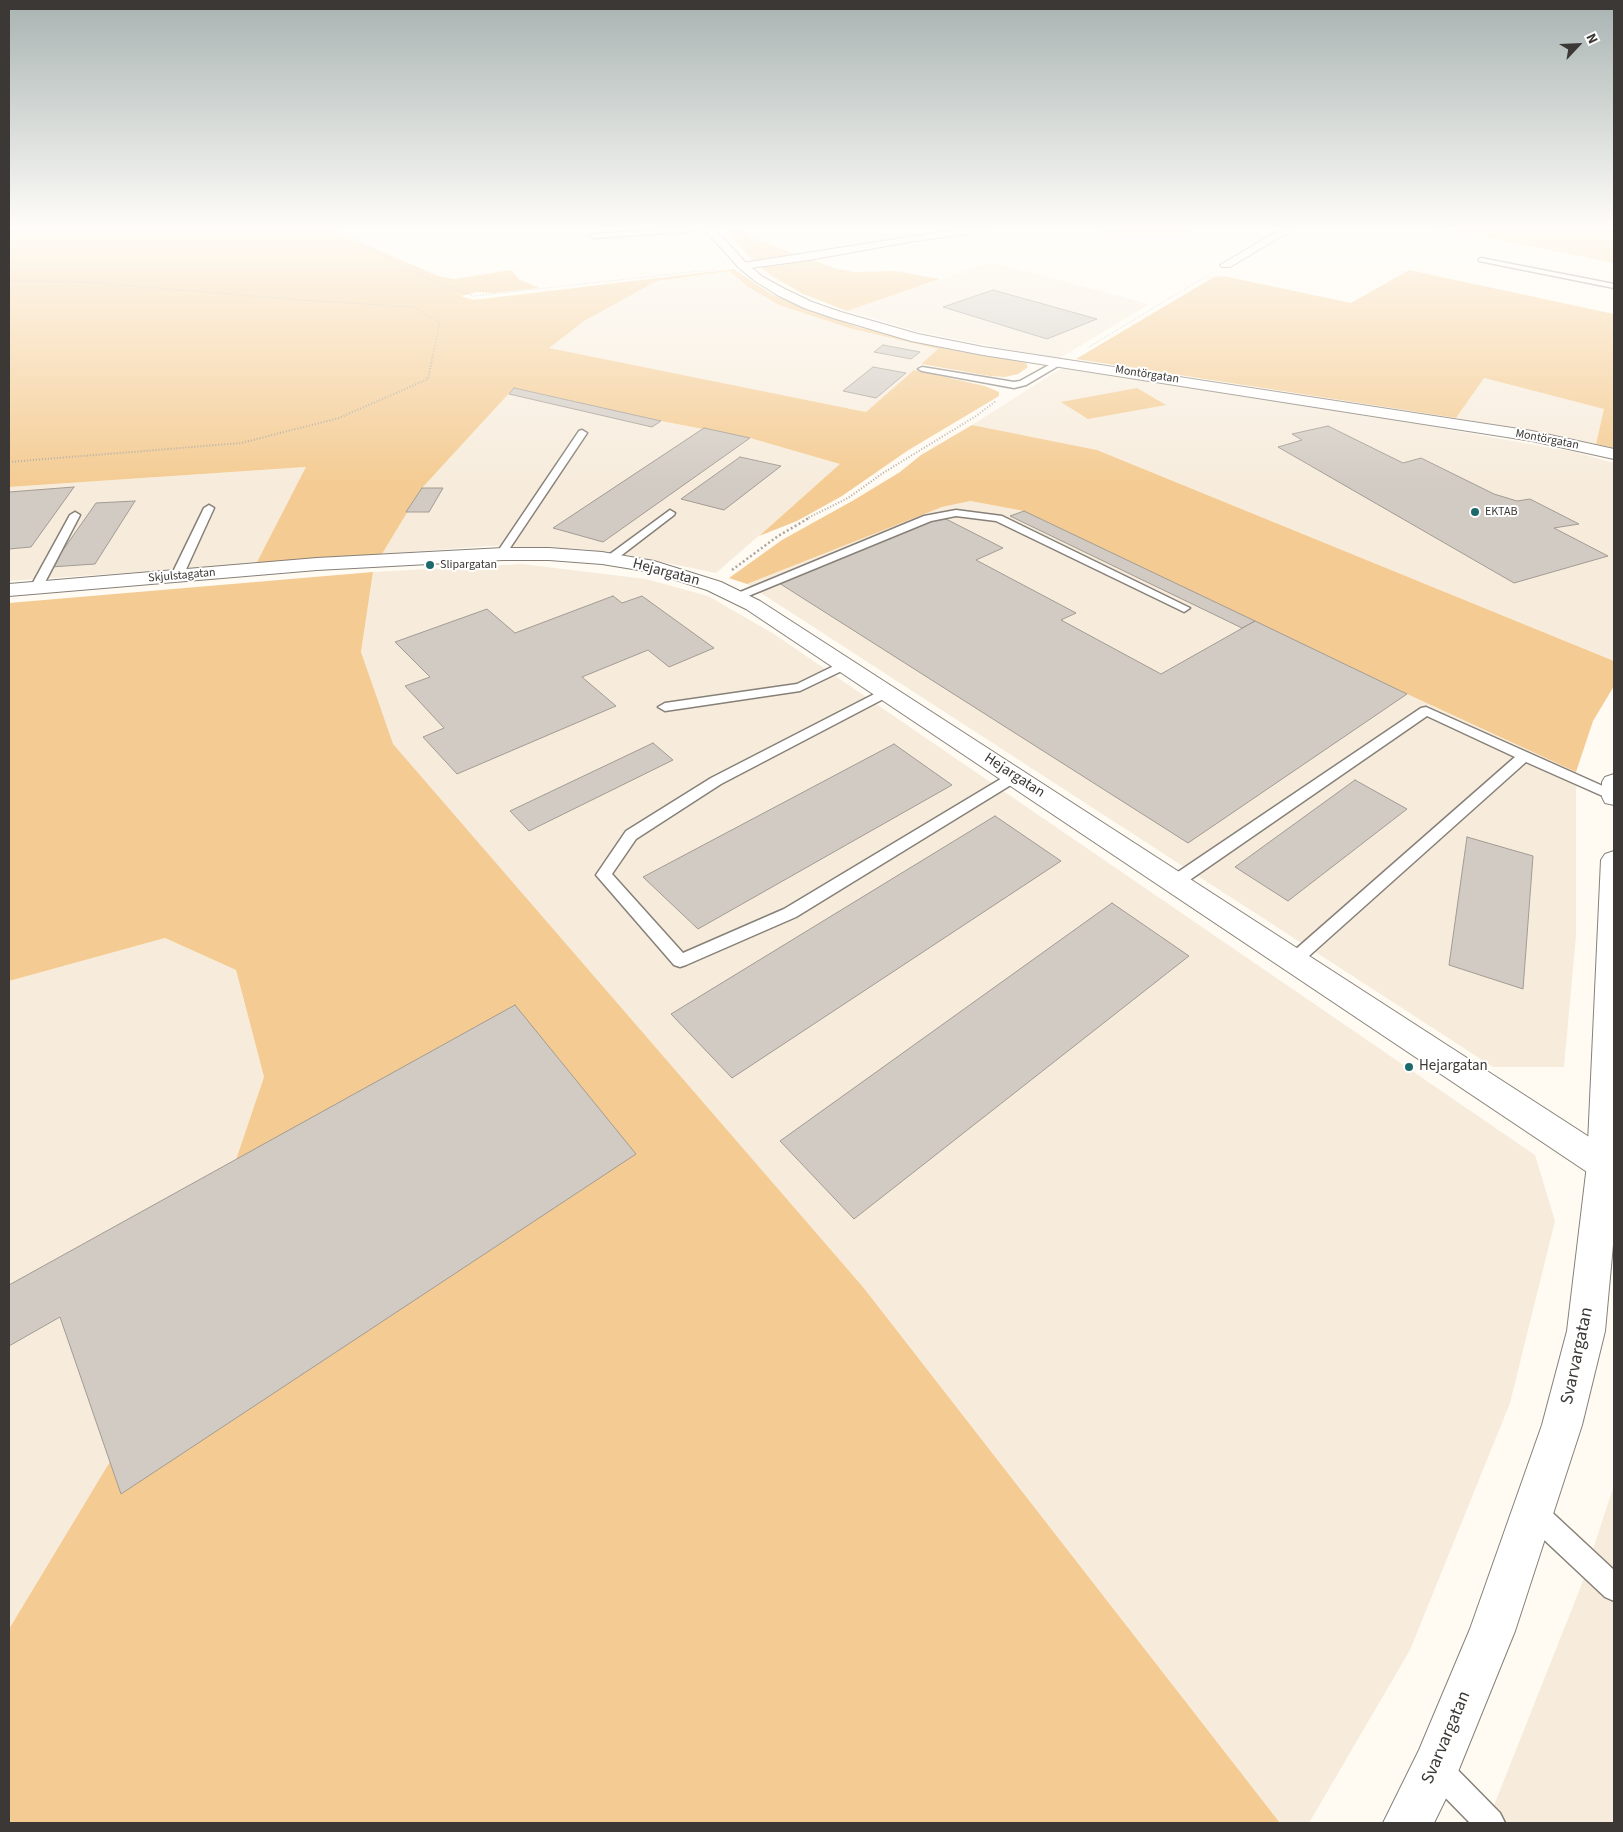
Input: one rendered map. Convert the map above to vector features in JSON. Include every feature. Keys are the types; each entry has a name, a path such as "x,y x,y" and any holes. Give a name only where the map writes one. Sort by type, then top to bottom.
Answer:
{"street":[{"name":"Montörgatan","path":"833,314 949,345 1523,435 1614,454"},
{"name":"Hejargatan","path":"355,562 501,554 549,554 610,559 654,567 711,585 737,597 753,605 886,692 1609,1168"},
{"name":"Skjulstagatan","path":"9,590 355,562"},
{"path":"1614,782 1614,797"},
{"name":"Svarvargatan","path":"1408,1823 1436,1767 1492,1631 1562,1425 1586,1331 1609,1168 1614,860"}],"lane":[{"path":"922,369 1001,384 1023,383 1061,362"},
{"path":"501,554 582,433"},
{"path":"177,576 209,508"},
{"path":"610,559 670,513"},
{"path":"737,597 928,518 956,513 998,518 1184,608"},
{"path":"36,588 75,515"},
{"path":"665,707 800,687 844,665"},
{"path":"886,692 716,781 631,835 604,875 680,961 790,913 1014,776"},
{"path":"1176,882 1426,711 1614,797"},
{"path":"1294,960 1524,756"},
{"path":"1533,1512 1614,1588"},
{"path":"1436,1767 1490,1823"}],"path":[{"path":"9,462 241,443 340,418 428,379 440,322 427,314"},
{"path":"1061,362 1142,314"},
{"path":"711,585 778,536 848,498 883,473 976,416 1023,383"}],"shaded area":[{"path":"9,314 596,314 584,321 549,348 866,412 914,370 985,386 999,392 999,396 907,451 842,496 797,521 759,536 840,464 750,438 661,421 514,388 422,488 382,554 256,564 306,467 9,487"},
{"path":"596,314 808,314 849,328 938,349 866,412 548,348"},
{"path":"808,314 821,314 858,327 938,347 1026,363 1028,367 1018,374 1005,377 921,364 938,349 849,328"},
{"path":"859,314 1132,314 1060,358 916,331"},
{"path":"1151,314 1614,314 1614,448 1596,444 1604,409 1484,378 1456,418 1076,359"},
{"path":"1062,368 1378,417 1575,452 1614,463 1614,661 1097,450 972,425"},
{"path":"1483,378 1605,409 1596,444 1456,418"},
{"path":"514,388 661,421 750,438 841,464 716,573 633,556 584,549 491,546 382,554 422,488"},
{"path":"1137,388 1166,405 1088,419 1061,402"},
{"path":"972,425 1097,450 1614,661 1614,686 1593,721 1576,772 1407,694 1024,511 970,501 942,507 747,584 729,578 782,540 854,500 900,472 921,455"},
{"path":"307,467 256,564 9,581 9,487"},
{"path":"970,501 1024,511 1407,694 1576,772 1576,936 1564,1067 1493,1067 747,584 942,507"},
{"path":"522,564 646,579 708,596 774,634 1535,1155 1555,1221 1510,1403 1410,1650 1309,1823 1280,1823 863,1287 392,744 361,652 373,572"},
{"path":"373,572 361,652 393,744 863,1287 1280,1823 9,1823 9,1629 164,1372 264,1077 236,970 165,938 9,981 9,603"},
{"path":"165,938 236,970 264,1077 164,1372 9,1629 9,981"},
{"path":"1614,1485 1614,1823 1487,1823 1581,1586"}],"building":[{"path":"967,314 1081,314 1097,319 1047,339"},
{"path":"883,345 920,352 911,359 874,352"},
{"path":"873,367 906,373 876,398 843,391"},
{"path":"514,388 661,421 652,427 509,394"},
{"name":"EKTAB","path":"1328,426 1403,463 1421,458 1494,494 1517,501 1530,499 1579,524 1554,528 1608,556 1514,583 1278,447 1302,440 1292,434"},
{"path":"704,428 750,438 603,542 553,528"},
{"path":"740,457 781,466 724,510 681,499"},
{"path":"74,487 31,547 9,549 9,492"},
{"path":"422,488 443,488 429,512 406,512"},
{"path":"135,501 95,564 51,567 96,503"},
{"path":"1024,511 1255,621 1242,628 1010,516"},
{"path":"942,517 1003,548 976,560 1076,613 1061,620 1161,674 1255,621 1407,694 1188,843 779,583"},
{"path":"613,596 622,603 642,596 714,648 669,667 648,650 582,677 616,706 457,774 423,737 444,728 405,686 430,677 395,642 487,609 515,633"},
{"path":"653,743 673,760 529,831 510,811"},
{"path":"894,744 952,785 698,929 643,877"},
{"path":"1355,780 1407,809 1288,901 1235,867"},
{"path":"995,816 1061,861 732,1078 671,1014"},
{"path":"1467,837 1533,856 1523,989 1449,965"},
{"path":"1112,903 1189,956 854,1219 780,1141"},
{"path":"515,1005 636,1154 121,1494 60,1317 9,1346 9,1285"}],"place":[{"name":"EKTAB","path":"1475,512"},
{"name":"Slipargatan","path":"430,565"},
{"name":"Hejargatan","path":"1409,1067"}]}
